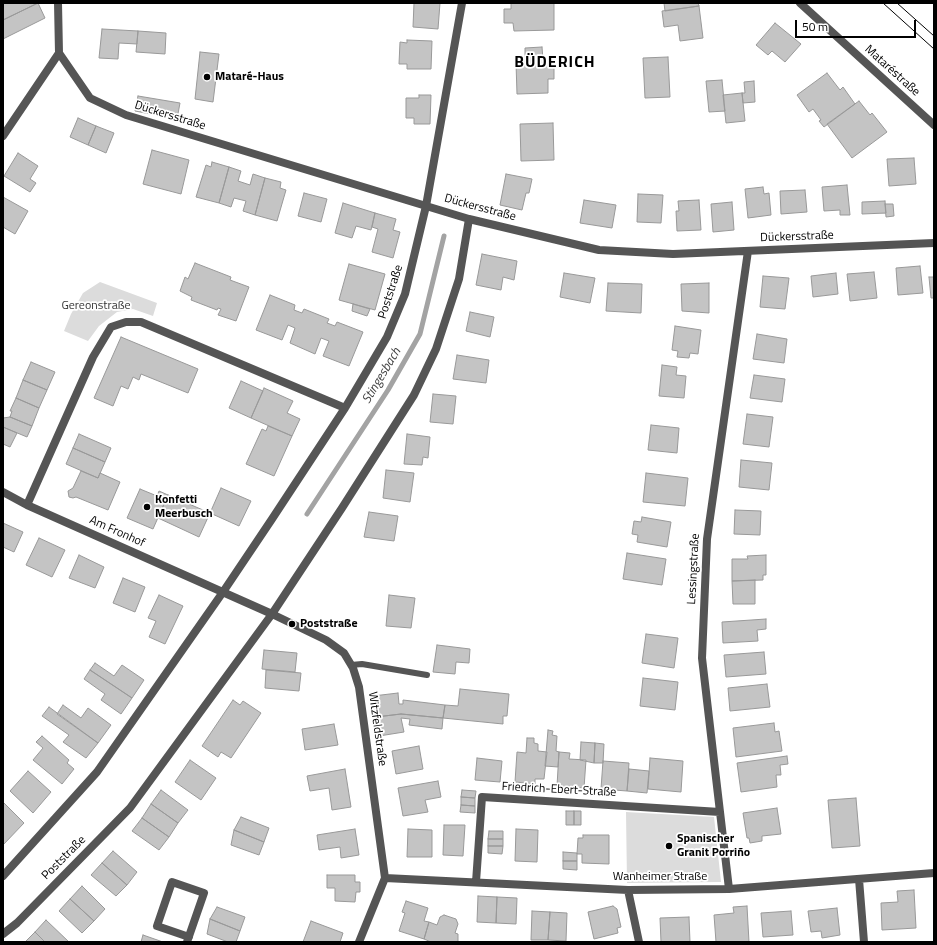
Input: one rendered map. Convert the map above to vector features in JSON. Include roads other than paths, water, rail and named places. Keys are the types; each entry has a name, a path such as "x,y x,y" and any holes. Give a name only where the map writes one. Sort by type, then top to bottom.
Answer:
{"street":[{"path":"3,136 59,53 58,3"},
{"name":"Poststraße","path":"3,876 96,772 223,592 344,408 387,337 398,315 405,294 426,206 462,3"},
{"name":"Mataréstraße","path":"800,3 934,125"},
{"name":"Dückersstraße","path":"59,53 90,98 126,115 469,219 599,250 673,254 934,243"},
{"name":"Poststraße","path":"3,934 17,923 130,808 272,614 346,502 417,389 436,349 459,279 469,219"},
{"name":"Lessingstraße","path":"729,889 702,658 707,539 748,251"},
{"path":"27,505 93,357 111,327 126,322 141,322 344,408"},
{"name":"Am Fronhof","path":"3,492 27,505 223,592"},
{"name":"Witzfeldstraße","path":"223,592 326,640 344,653 351,665 359,688 385,878 359,942"},
{"name":"Friedrich-Ebert-Straße","path":"476,882 482,798 720,812"},
{"name":"Wanheimer Straße","path":"385,878 628,890 729,889 934,873"},
{"path":"859,879 864,942"},
{"path":"172,882 204,893 188,940 157,926 172,882"},
{"path":"628,890 639,942"}],"lane":[{"path":"351,665 362,664 427,675"}],"waterway":[{"name":"Stingesbach","path":"307,514 388,390 420,334 444,236"}],"tram line":[{"path":"883,3 934,49"},
{"path":"897,3 934,36"}],"place":[{"name":"Mataré-Haus","path":"207,77"},
{"name":"Konfetti Meerbusch","path":"147,507"},
{"name":"Poststraße","path":"292,624"},
{"name":"Spanischer Granit Porriño","path":"669,846"}],"district":[{"name":"BÜDERICH","path":"555,63"}],"park label":[{"name":"Gereonstraße","path":"96,306"}]}
